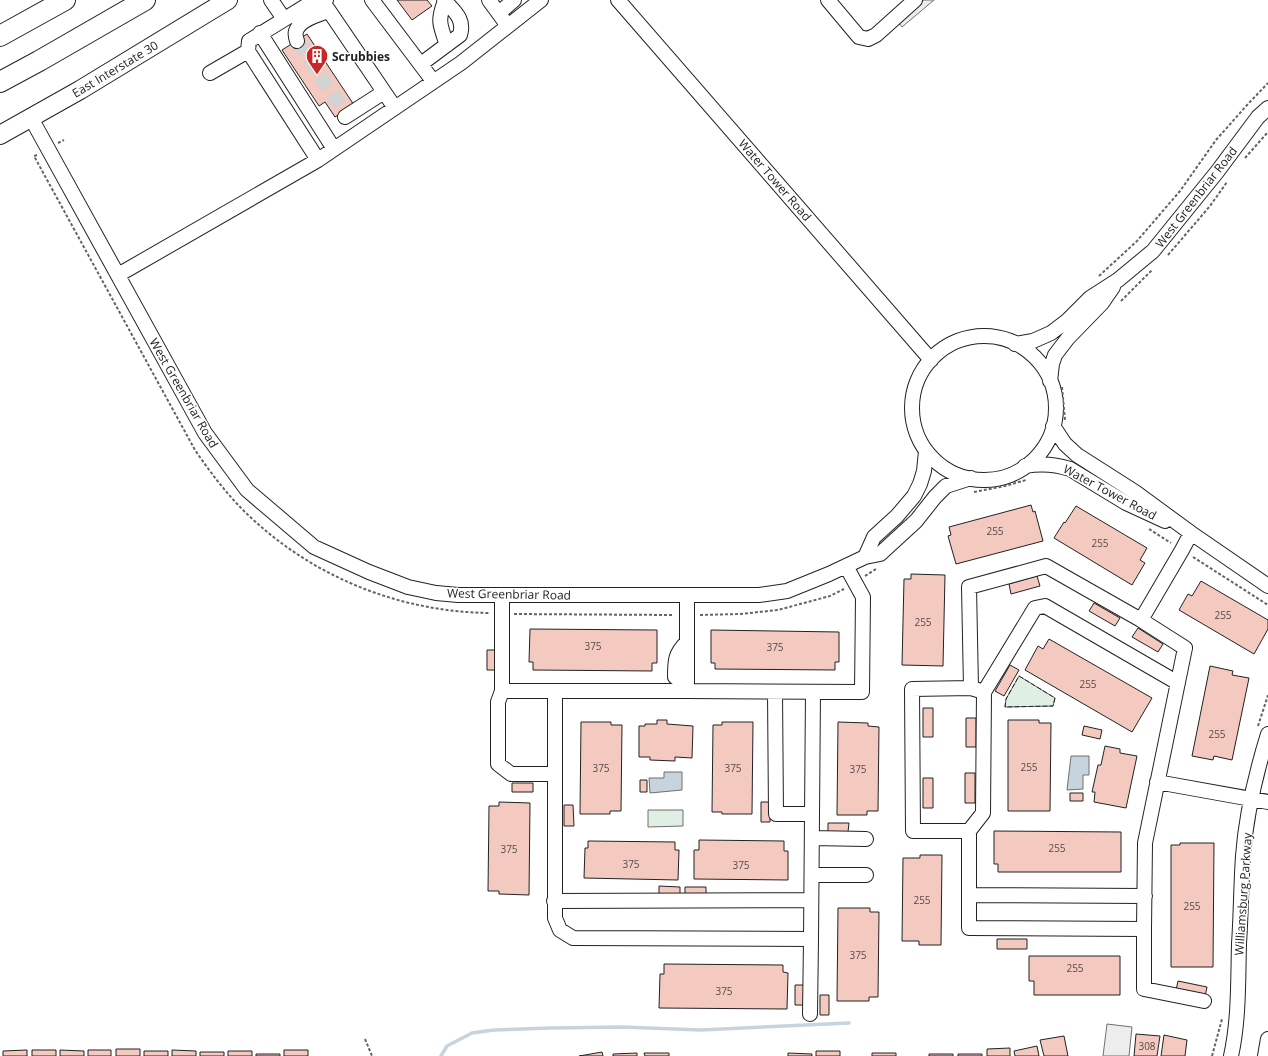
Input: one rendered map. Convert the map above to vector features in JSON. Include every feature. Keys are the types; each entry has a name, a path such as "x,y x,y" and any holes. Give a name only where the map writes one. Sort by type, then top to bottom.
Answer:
{"highway":[{"path":"0,36 65,0"},
{"path":"0,82 145,0"}],"main road":[{"name":"East Interstate 30","path":"0,135 80,90 228,0"}],"street":[{"path":"271,0 284,19"},
{"path":"372,0 433,82"},
{"path":"421,64 447,45 460,35 462,28 461,20 445,0 439,15 447,45"},
{"path":"489,0 508,26"},
{"path":"499,13 514,0"},
{"path":"118,275 318,160 461,63 541,0"},
{"name":"Water Tower Road","path":"618,0 931,360"},
{"path":"828,0 859,37 868,39 876,35 916,0"},
{"path":"318,160 248,51 249,40 309,4 326,5"},
{"path":"296,40 296,32 300,25 326,5"},
{"path":"326,5 395,108"},
{"path":"260,33 334,149"},
{"path":"210,73 248,51"},
{"path":"351,138 344,114 384,92"},
{"name":"West Greenbriar Road","path":"1015,344 1033,341 1051,333 1068,320 1090,298 1118,280 1153,251 1217,172 1258,117 1268,108"},
{"name":"West Greenbriar Road","path":"31,118 205,433 247,490 314,547 369,572 408,587 436,593 458,595 687,596 759,595 787,591 829,574 864,557 880,554 916,521 946,486 971,485"},
{"name":"West Greenbriar Road","path":"1056,382 1052,364 1055,355 1068,338 1102,303 1118,280"},
{"path":"989,337 1000,338 1015,344 1030,354 1056,382 1054,392 1055,414 1059,424 1043,449 1035,458 1027,473 1015,473 971,485 934,460 920,441 915,431 912,407 916,384 931,360 955,342 966,339 989,337"},
{"name":"Water Tower Road","path":"1059,424 1064,444 1077,455 1136,492 1191,533 1268,586"},
{"path":"864,557 874,537 898,516 914,496 924,471 926,451"},
{"name":"Water Tower Road","path":"1027,473 1048,464 1062,466 1070,469 1126,503 1191,533"},
{"path":"1141,620 1191,533"},
{"path":"502,692 687,689 775,692 862,692 863,597 846,566"},
{"path":"1144,929 969,928 969,832 983,813 978,690 970,586 1046,566 1141,620 1185,648 1145,842 1144,990 1204,1001"},
{"path":"502,595 502,692 498,702 498,764 511,774 554,774"},
{"path":"687,596 687,689"},
{"path":"978,690 1035,608 1044,606 1178,683"},
{"path":"969,832 913,831 912,689 978,690"},
{"path":"555,692 554,901 555,918 560,930 573,938 811,938"},
{"path":"775,692 776,814 812,814"},
{"path":"810,1014 813,692"},
{"name":"Williamsburg Parkway","path":"1231,1056 1236,1014 1243,855 1251,799 1268,734"},
{"path":"1157,782 1268,802"},
{"path":"812,838 866,839"},
{"path":"812,875 866,875"},
{"path":"969,895 1145,896"},
{"path":"554,901 811,900"},
{"path":"1264,1056 1268,1039"}],"path":[{"path":"1098,276 1137,241 1180,191 1216,140 1268,83"},
{"path":"64,140 34,156 195,450 210,472 244,511 286,547 316,566 371,592 397,601 436,609 502,614 687,615 729,615 778,610 830,596 876,569"},
{"path":"1056,382 1059,424"},
{"path":"971,485 1005,486 1027,473"},
{"path":"1149,529 1268,605"},
{"path":"364,1039 372,1056"}],"green space":[{"path":"1019,676 1055,698 1053,706 1005,707 1006,699"},
{"path":"648,810 683,810 683,826 648,827"}],"shaded area":[{"path":"923,0 934,0 902,27 898,22"},
{"path":"1071,756 1089,756 1089,775 1083,775 1083,789 1067,790"},
{"path":"664,772 682,772 682,790 650,793 649,778 664,778"},
{"path":"1107,1024 1132,1027 1129,1056 1103,1056"}],"building":[{"path":"397,0 427,0 432,6 412,20"},
{"name":"Scrubbies","path":"307,34 354,105 335,117 325,102 319,106 282,50"},
{"path":"1031,505 1033,512 1035,511 1043,541 956,564 948,536 951,535 949,527"},
{"path":"1076,506 1147,548 1140,560 1145,563 1132,585 1054,538"},
{"path":"911,574 945,575 943,666 902,665 904,579 911,579"},
{"path":"1037,576 1040,586 1011,594 1009,584"},
{"path":"1201,581 1268,620 1268,629 1254,654 1179,610 1188,594 1192,596"},
{"path":"1094,603 1120,618 1115,626 1089,611"},
{"path":"1138,628 1163,644 1158,652 1132,637"},
{"path":"530,629 657,630 657,663 652,663 652,671 533,670 533,662 529,662"},
{"path":"711,630 839,632 839,662 835,662 835,670 715,669 715,663 711,663"},
{"path":"1049,639 1152,698 1132,732 1025,670 1038,646 1043,649"},
{"path":"487,650 496,650 496,670 487,670"},
{"path":"1010,665 1019,670 1004,696 995,691"},
{"path":"1210,666 1233,671 1232,675 1249,678 1232,760 1214,756 1213,760 1192,756"},
{"path":"923,708 933,708 933,737 923,737"},
{"path":"966,718 976,718 976,747 966,747"},
{"path":"657,720 667,720 667,724 693,726 692,758 675,757 675,761 650,760 650,757 639,757 639,726 645,726 645,724 657,724"},
{"path":"1008,720 1039,720 1039,723 1051,723 1050,811 1008,811"},
{"path":"581,722 611,722 611,725 622,725 621,811 610,811 610,814 580,814"},
{"path":"722,722 753,722 752,814 722,814 722,812 712,812 713,725 722,725"},
{"path":"838,722 868,723 868,726 879,727 878,811 867,811 867,815 837,815"},
{"path":"1084,726 1102,730 1100,739 1082,735"},
{"path":"1105,746 1120,749 1120,753 1137,756 1126,808 1094,802 1095,792 1092,792 1098,765 1101,765"},
{"path":"965,773 975,773 975,803 965,803"},
{"path":"923,778 933,778 933,808 923,808"},
{"path":"640,780 647,780 647,792 640,792"},
{"path":"512,783 533,783 533,792 512,792"},
{"path":"1070,793 1083,793 1083,801 1070,801"},
{"path":"499,802 530,803 529,895 499,894 499,891 488,891 489,806 499,806"},
{"path":"761,802 770,802 770,822 761,822"},
{"path":"564,805 573,805 574,826 564,826"},
{"path":"828,823 849,823 848,832 828,832"},
{"path":"994,831 1121,832 1121,872 998,872 998,864 994,864"},
{"path":"699,840 784,841 784,851 788,851 788,880 694,879 694,850 699,850"},
{"path":"588,841 675,842 675,850 679,850 678,880 584,878 585,848 588,848"},
{"path":"1180,843 1214,843 1213,967 1171,967 1171,845 1180,845"},
{"path":"920,855 942,855 941,945 919,945 919,941 902,941 903,858 920,858"},
{"path":"659,886 680,887 680,896 659,896"},
{"path":"685,887 706,887 706,896 685,896"},
{"path":"838,908 870,908 870,912 879,912 878,997 869,997 869,1001 837,1001"},
{"path":"997,939 1027,939 1027,949 997,949"},
{"path":"1029,956 1120,956 1120,995 1034,995 1034,981 1029,981"},
{"path":"664,964 783,965 783,972 788,973 787,1009 659,1008 660,974 664,974"},
{"path":"1178,981 1207,987 1205,997 1176,990"},
{"path":"795,985 804,985 804,1005 795,1005"},
{"path":"820,995 829,995 829,1015 820,1015"},
{"path":"1136,1034 1160,1036 1157,1056 1134,1056"},
{"path":"1164,1035 1187,1040 1185,1056 1161,1056"},
{"path":"1064,1036 1068,1056 1044,1056 1040,1040"},
{"path":"1037,1046 1039,1056 1015,1056 1014,1051"},
{"path":"1010,1048 1010,1056 987,1056 987,1049"},
{"path":"116,1049 140,1049 140,1056 116,1056"},
{"path":"27,1050 27,1056 3,1056 3,1051"},
{"path":"32,1050 56,1050 56,1056 32,1056"},
{"path":"60,1050 84,1051 84,1056 60,1056"},
{"path":"88,1050 111,1050 111,1056 88,1056"},
{"path":"172,1050 196,1051 196,1056 172,1056"},
{"path":"284,1050 308,1050 308,1056 284,1056"},
{"path":"144,1051 168,1051 168,1056 144,1056"},
{"path":"228,1051 252,1051 252,1056 228,1056"},
{"path":"816,1051 840,1051 840,1056 816,1056"},
{"path":"200,1052 224,1052 224,1056 200,1056"},
{"path":"602,1052 603,1056 579,1056"},
{"path":"637,1053 637,1056 613,1056 613,1054"},
{"path":"644,1053 669,1053 669,1056 645,1056"},
{"path":"788,1053 812,1054 812,1056 788,1056"},
{"path":"872,1053 896,1053 896,1056 872,1056"},
{"path":"256,1054 280,1054 280,1056 256,1056"},
{"path":"929,1054 953,1054 953,1056 929,1056"},
{"path":"958,1054 982,1054 982,1056 958,1056"}],"waterway":[{"path":"441,1056 447,1046 472,1033 494,1030 622,1027 701,1030 849,1023"}],"tunnel":[{"path":"297,41 344,111"}],"fence":[{"path":"1019,676 1055,698 1053,706 1005,707 1006,699 1019,676"}],"place":[{"name":"Scrubbies","path":"317,76"}]}
